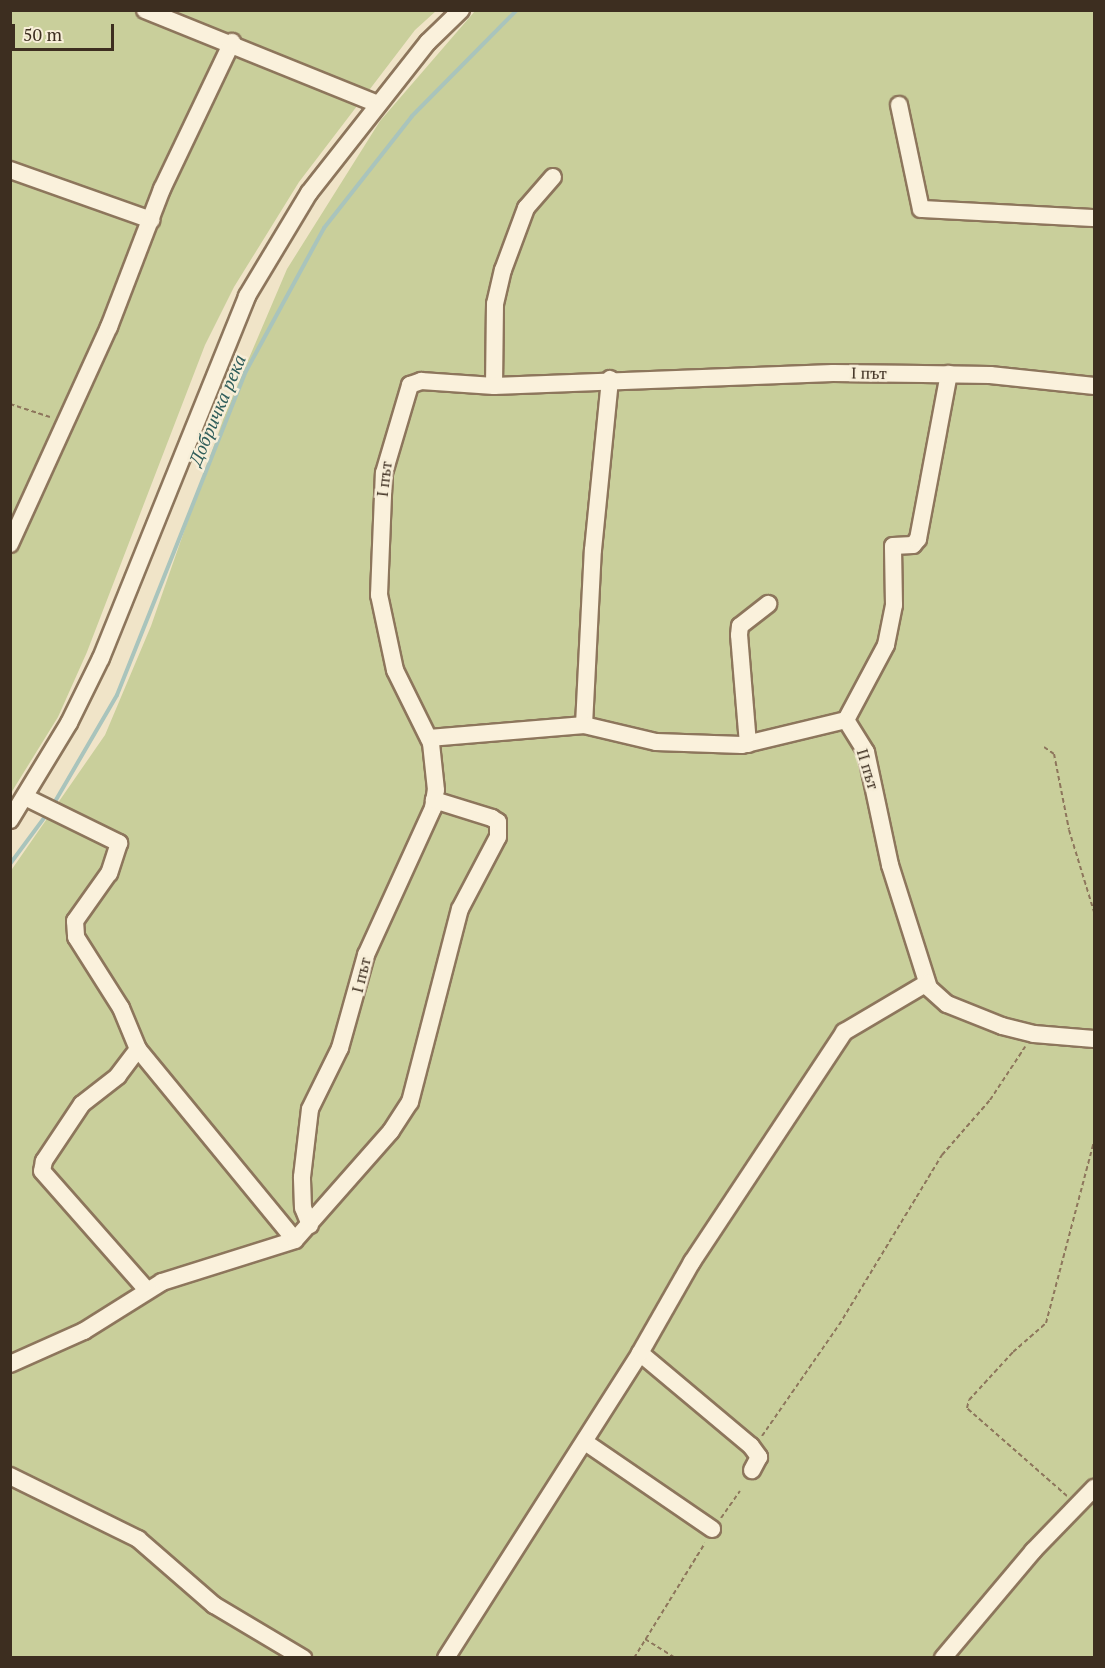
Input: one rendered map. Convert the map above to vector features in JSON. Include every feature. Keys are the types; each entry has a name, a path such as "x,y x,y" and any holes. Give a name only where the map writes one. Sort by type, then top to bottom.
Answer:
{"street":[{"path":"145,10 232,42 378,104"},
{"path":"10,820 25,797 101,658 197,412 248,296 309,193 428,42 461,10"},
{"path":"10,544 66,423 151,220 232,42"},
{"path":"899,105 921,209 1095,218"},
{"path":"10,170 151,220"},
{"path":"494,386 495,304 503,270 526,208 553,177"},
{"path":"429,738 584,725 656,742 748,744 846,720 891,630 893,546 913,544 918,539 949,374"},
{"name":"І път","path":"310,1225 303,1208 302,1177 310,1109 340,1048 381,914 434,800 429,738 395,670 384,626 379,536 384,473 410,386 421,381 494,386 610,379 949,374 1095,386"},
{"path":"584,725 593,550 610,379"},
{"path":"748,744 740,626 768,604"},
{"name":"ІІ път","path":"846,720 866,752 890,865 927,983 947,1004 1034,1034 1095,1039"},
{"path":"25,797 78,826 119,843 109,873 75,921 76,937 121,1008 138,1049 295,1240"},
{"path":"10,1364 84,1331 147,1290 295,1240 310,1225 410,1102 451,937 479,866 498,837 498,822 492,818 434,800"},
{"path":"446,1658 585,1442 640,1353 692,1262 844,1032 927,983"},
{"path":"138,1049 118,1076 82,1104 42,1171 147,1290"},
{"path":"640,1353 751,1446 759,1457 752,1470"},
{"path":"585,1442 712,1528"},
{"path":"10,1476 138,1539 214,1605 303,1658"},
{"path":"943,1658 1076,1504 1095,1488"}],"path":[{"path":"10,404 66,423"},
{"path":"1044,747 1054,754 1069,830 1095,912"},
{"path":"751,1446 839,1325 942,1155 990,1100 1034,1034"},
{"path":"1076,1504 967,1408 969,1400 1013,1352 1046,1323 1095,1141"},
{"path":"634,1658 712,1528 740,1491"},
{"path":"645,1639 676,1658"}],"green space":[{"path":"11,11 436,11 415,30 299,182 234,287 205,345 87,652 58,717 11,793"},
{"path":"475,11 1094,11 1094,1657 11,1657 10,872 105,735 151,626 224,417 287,269 380,121"}],"waterway":[{"name":"Добричка река","path":"53,805 117,695 245,373 324,228 412,116 517,10"},
{"name":"Добричка река","path":"10,864 47,814"}]}
